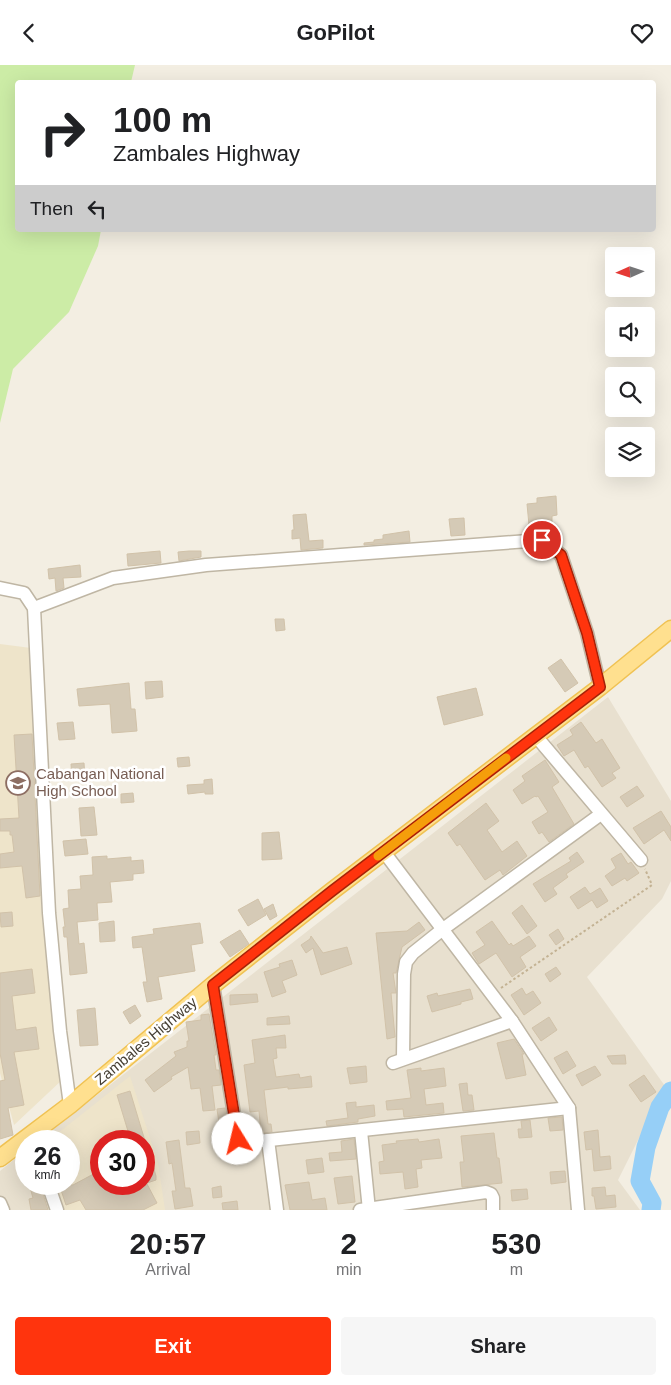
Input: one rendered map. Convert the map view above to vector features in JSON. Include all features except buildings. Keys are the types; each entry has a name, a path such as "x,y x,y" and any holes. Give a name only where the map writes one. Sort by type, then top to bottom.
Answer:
{"main road":[{"name":"Zambales Highway","path":"40,1130 213,985 535,735 600,687 671,629"},
{"name":"Zambales Highway","path":"0,1158 15,1148"}],"street":[{"path":"34,608 113,578 206,565 542,540 561,555 587,633 600,687"},
{"path":"0,588 24,593 34,608 48,913 60,1031 70,1105"},
{"path":"535,735 640,860"},
{"path":"512,1021 398,1061 404,974 406,963 413,953 601,814"},
{"path":"384,852 512,1021 568,1108 578,1210"},
{"path":"213,985 238,1139 241,1143 568,1108"},
{"path":"360,1131 366,1210 486,1193 491,1194 493,1210"},
{"path":"268,1141 277,1210"},
{"path":"52,1195 57,1210"},
{"path":"0,1203 3,1210"}],"path":[{"path":"492,994 652,885 640,860"}],"shaded area":[{"name":"Cabangan National High School","path":"0,644 31,648 42,919 63,1079 14,1125 0,1073"},
{"path":"608,697 671,801 671,881 662,899 587,977 665,1086 618,1180 640,1210 0,1210 0,1171 15,1159 15,1195 80,1195 80,1130 52,1130"},
{"path":"130,1076 147,1130 90,1130 90,1195 155,1195 155,1154 165,1210 61,1210 56,1195 80,1195 80,1130 62,1130"}],"green space":[{"path":"0,65 135,65 131,80 15,80 15,232 101,232 98,246 69,312 13,369 0,423"}],"waterway":[{"path":"651,1210 652,1203 640,1181 646,1147 660,1107 671,1091"}],"slow traffic":[{"path":"378,856 506,758"}],"place":[{"name":"Cabangan National High School","path":"18,783"}],"route":[{"path":"238,1139 213,985 332,891 600,687 587,633 561,555 542,540"}]}
